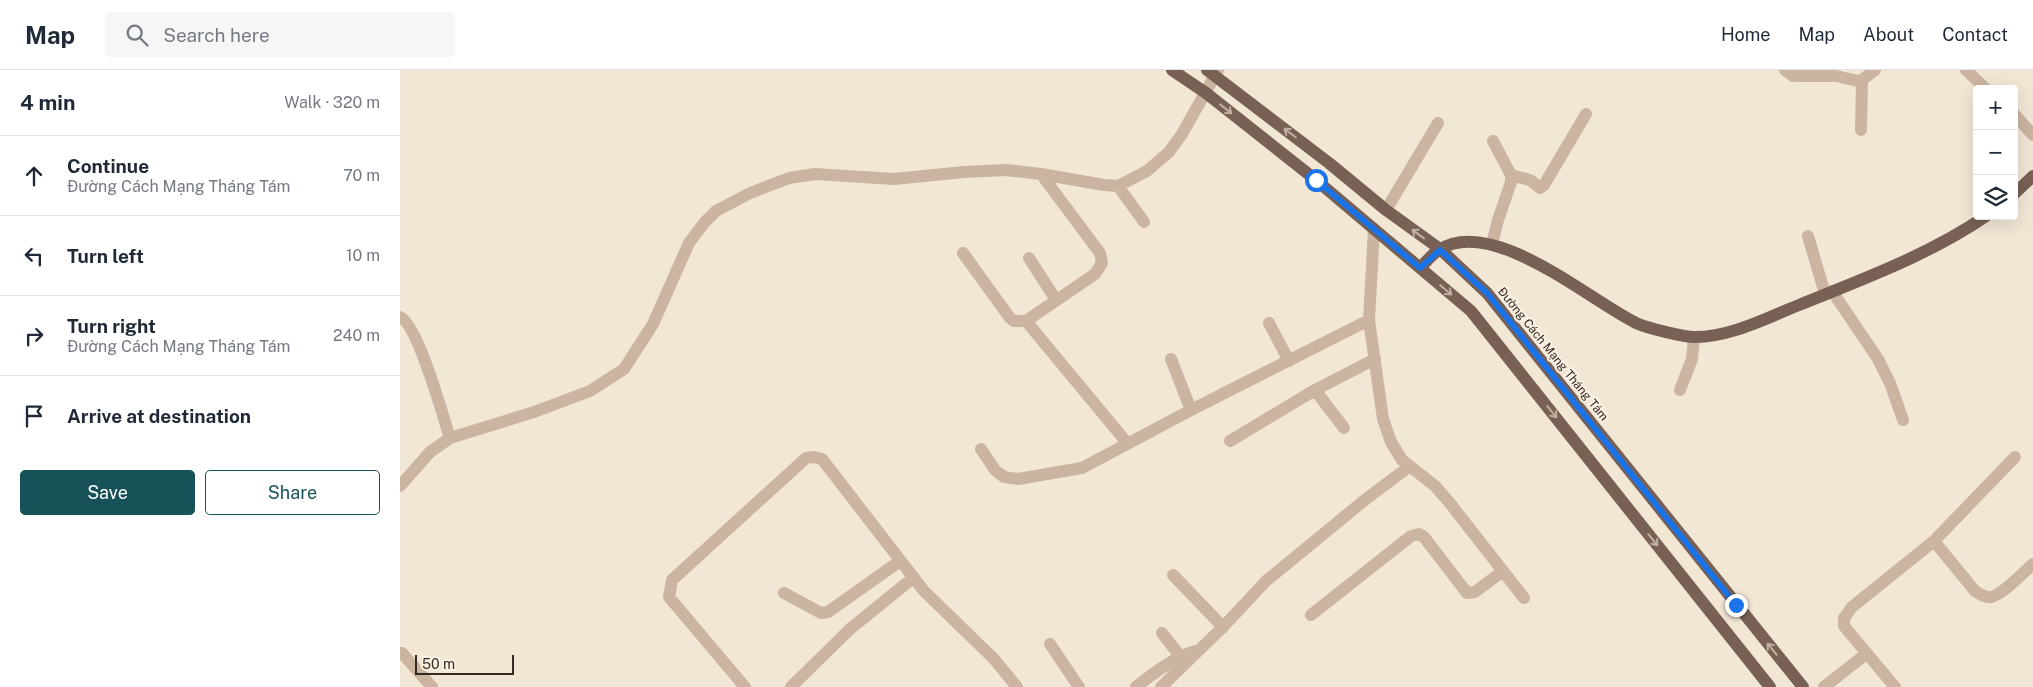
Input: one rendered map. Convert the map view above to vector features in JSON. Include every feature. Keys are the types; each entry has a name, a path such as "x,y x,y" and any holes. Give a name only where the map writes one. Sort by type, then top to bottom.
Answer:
{"main road":[{"path":"1172,70 1206,93 1316,180 1471,311 1770,687"},
{"name":"Đường Cách Mạng Tháng Tám","path":"1213,72 1386,210 1440,250 1487,293 1803,687"},
{"path":"2018,190 2033,176"},
{"path":"1420,268 1440,250 1457,243 1492,244 1528,258 1638,324 1694,337 1738,329 1829,293 1923,253 1957,236 1980,220"}],"street":[{"path":"1785,70 1793,76 1831,76 1858,81 1875,70"},
{"path":"1966,70 1982,85"},
{"path":"400,486 430,452 450,438 534,412 590,391 624,369 654,324 689,243 716,211 750,193 790,178 814,174 894,179 1006,170 1118,186 1146,171 1169,152 1206,93 1213,72"},
{"path":"1861,130 1862,80"},
{"path":"1511,175 1530,180 1540,188 1544,185 1586,114"},
{"path":"2018,119 2033,136"},
{"path":"1386,210 1438,123"},
{"path":"1492,141 1511,175 1511,182 1492,244"},
{"path":"963,253 1014,321 1026,321 1094,274 1102,263 1100,253 1041,174"},
{"path":"1118,186 1144,222"},
{"path":"1374,229 1369,320 1383,419 1391,442 1402,460 1435,486 1524,598"},
{"path":"1808,236 1829,293 1878,360 1890,383 1903,420"},
{"path":"1029,258 1056,300"},
{"path":"400,317 409,324 423,356 450,438"},
{"path":"982,449 994,470 1004,477 1018,479 1082,468 1191,410 1369,320"},
{"path":"1026,321 1128,444"},
{"path":"1270,323 1289,361"},
{"path":"1680,390 1692,359 1694,337"},
{"path":"1171,359 1191,410"},
{"path":"1230,441 1316,390 1375,359"},
{"path":"1316,390 1344,428"},
{"path":"745,687 669,597 669,589 672,580 806,458 814,456 822,459 924,591 994,659 1017,687"},
{"path":"1895,687 1844,626 1844,618 1852,607 1934,541 2015,457"},
{"path":"1161,687 1223,627 1266,581 1366,499 1410,466"},
{"path":"1311,615 1411,536 1419,534 1424,537 1467,593 1476,592 1503,571"},
{"path":"1934,541 1976,591 1983,596 1991,597 2000,592 2033,564"},
{"path":"784,593 821,614 828,612 900,561"},
{"path":"1173,575 1223,627"},
{"path":"791,687 850,629 913,578"},
{"path":"1162,633 1180,656"},
{"path":"1050,644 1079,687"},
{"path":"1136,687 1160,668 1180,656 1200,650"},
{"path":"401,652 432,687"},
{"path":"1824,687 1866,654"}],"route":[{"path":"1316,180 1420,268 1440,250 1487,293 1736,605"}]}
